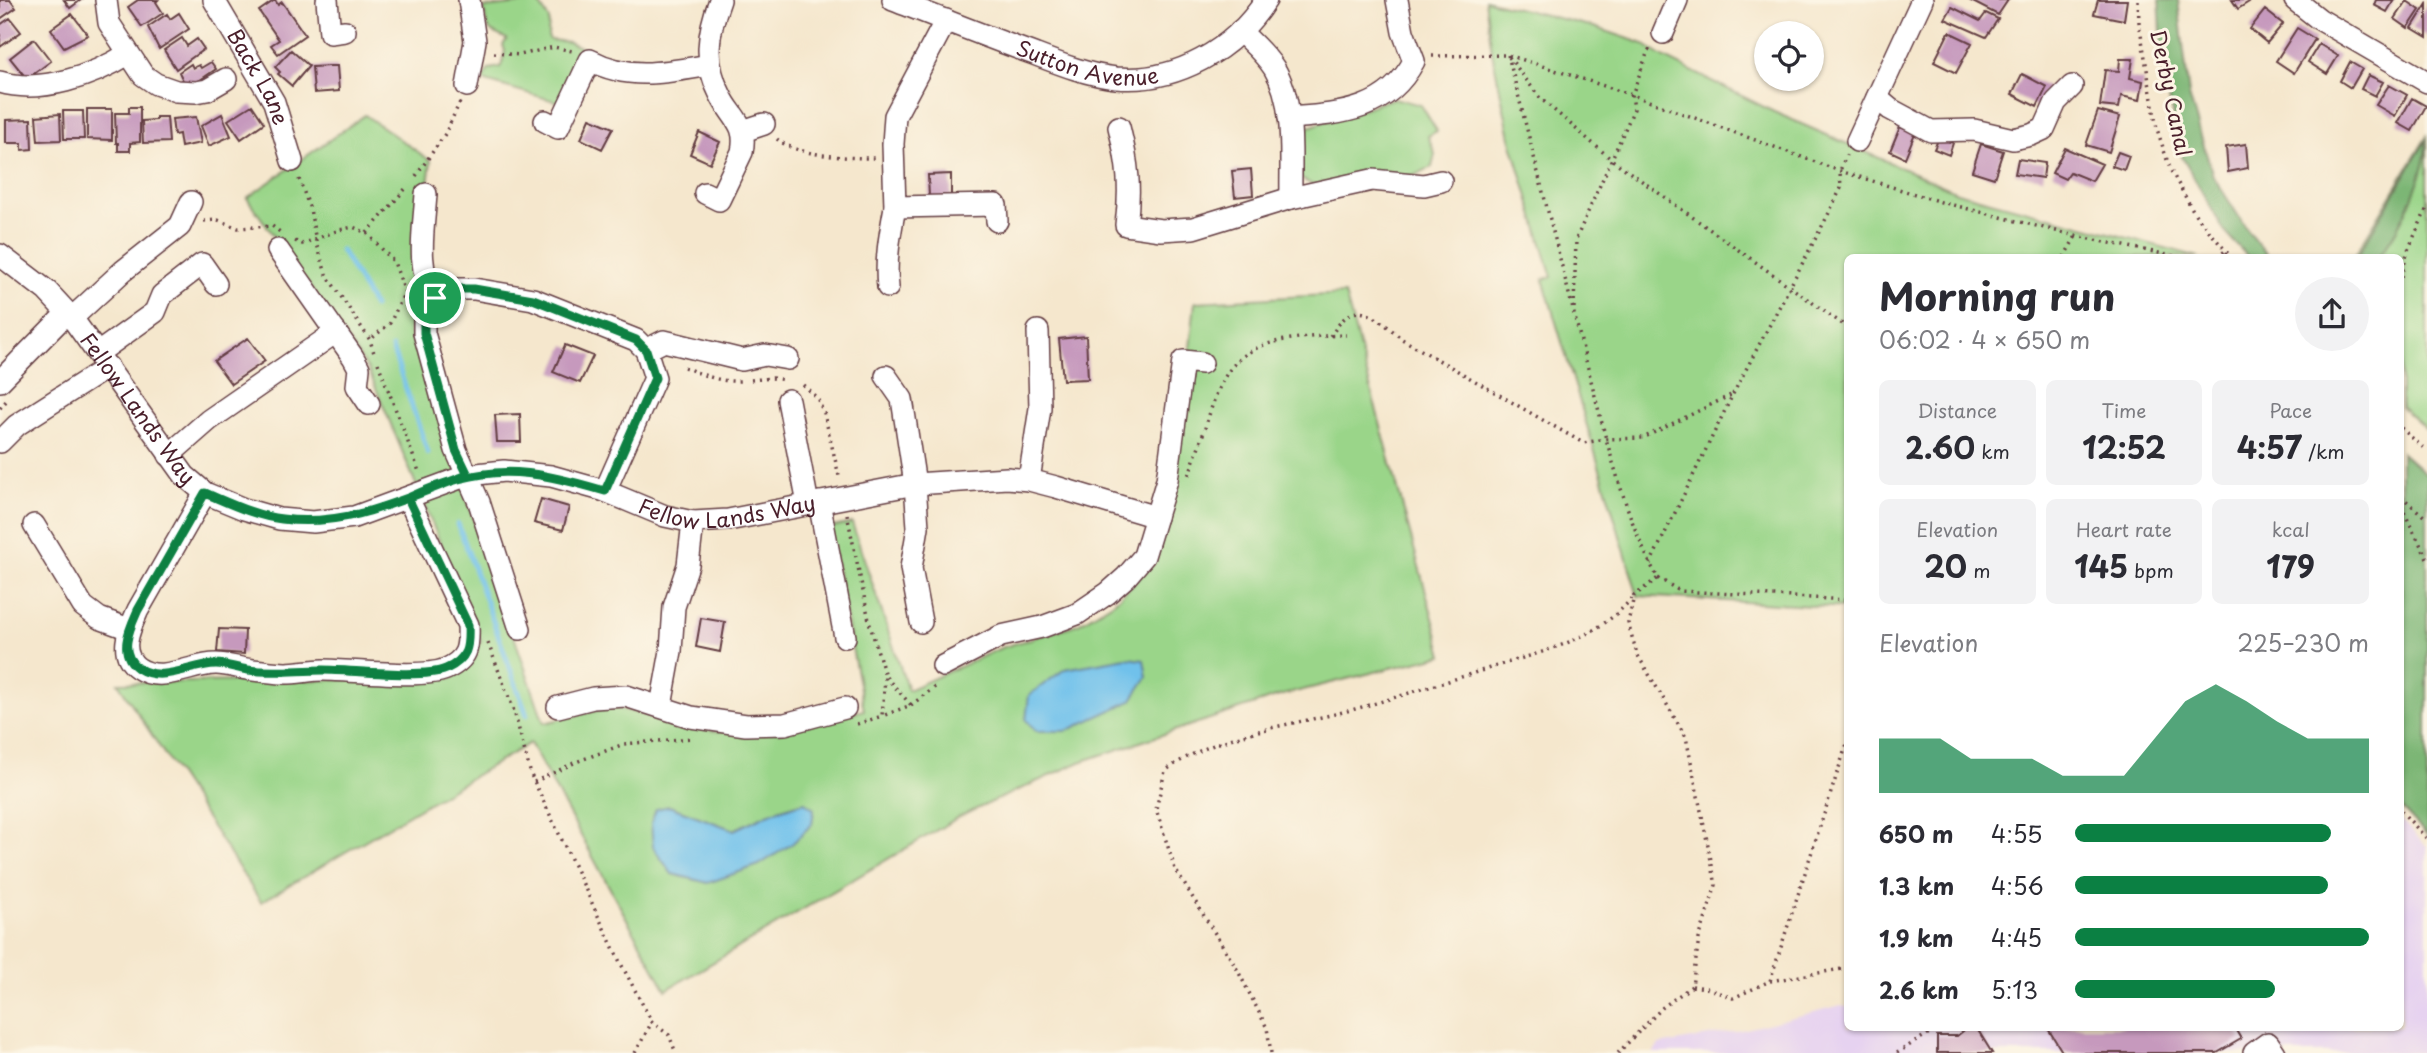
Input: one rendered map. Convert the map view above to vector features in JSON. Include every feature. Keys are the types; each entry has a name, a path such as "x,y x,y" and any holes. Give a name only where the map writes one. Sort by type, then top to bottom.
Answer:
{"street":[{"path":"106,0 109,23 143,75 156,84 176,92 195,92 207,90 226,79"},
{"name":"Back Lane","path":"214,0 274,102 292,161"},
{"path":"327,0 330,33 345,32"},
{"path":"467,86 484,52 474,27 470,0"},
{"path":"705,193 719,200 742,152 743,131 739,121 720,96 710,65 709,39 720,0"},
{"name":"Sutton Avenue","path":"893,0 1076,69 1101,76 1128,78 1150,77 1193,64 1215,53 1240,32 1266,0"},
{"path":"1289,118 1336,114 1376,101 1398,85 1413,59 1403,32 1397,0"},
{"path":"1663,33 1677,0"},
{"path":"1857,141 1922,0"},
{"path":"2295,0 2319,19 2427,82"},
{"path":"888,287 888,248 895,207 895,116 946,20"},
{"path":"1240,32 1274,68 1284,93 1289,118 1291,198"},
{"path":"0,82 29,86 65,80 106,67 128,54"},
{"path":"545,121 558,128 590,60 603,67 647,75 710,65"},
{"path":"1877,98 1890,109 1931,131 1974,130 2013,139 2031,135 2051,136 2056,102 2072,86"},
{"path":"743,131 764,124"},
{"path":"1119,127 1128,163 1130,195 1126,225 1161,230 1193,228 1291,198 1372,180 1415,185 1441,181"},
{"path":"417,186 426,286 435,298"},
{"path":"0,381 70,316 180,226 191,202"},
{"path":"895,207 996,205 997,221"},
{"path":"278,250 354,357 359,368 357,386 369,404"},
{"name":"Fellow Lands Way","path":"0,256 47,291 70,316 185,475 205,493 244,509 279,519 313,522 354,517 468,475 504,471 551,476 605,491 665,516 693,522 728,520 915,484 1007,478 1029,480 1156,517"},
{"path":"0,442 17,425 103,360 155,312 162,295 202,264 216,284"},
{"path":"520,629 479,502 456,450 424,333 424,313 435,298 448,289 474,289 533,299 636,340 646,350 655,378 605,491"},
{"path":"1029,480 1040,408 1038,331"},
{"path":"169,455 209,420 336,332"},
{"path":"646,350 664,341 742,360 765,355 788,359"},
{"path":"943,666 1001,636 1042,627 1077,614 1108,593 1144,556 1167,480 1183,361 1202,363"},
{"path":"886,376 902,399 915,484 918,527 911,568 921,622"},
{"path":"789,400 845,637"},
{"path":"205,493 129,629 125,648 131,661 139,669 156,675 216,664 286,673 320,670 414,673 443,670 461,661 469,645 468,625 417,494"},
{"path":"661,706 671,651 674,607 688,565 693,522"},
{"path":"34,525 83,606 99,618 129,629"},
{"path":"558,707 593,698 626,695 691,717 746,725 785,724 845,708"},
{"path":"2254,1053 2268,1042 2275,1053"}],"path":[{"name":"Derby Canal","path":"2138,0 2139,22 2157,129 2169,169 2195,214 2228,254"},
{"path":"1574,315 1576,239 1634,109 1632,95 1648,51 1663,33"},
{"path":"484,52 520,55 554,47 590,60"},
{"path":"1413,59 1508,55 1632,95 1840,171 1941,202 2076,236 2163,254"},
{"path":"1508,55 1540,98 1611,159 1844,325"},
{"path":"1508,55 1606,439 1621,491 1658,578 1680,591 1844,600"},
{"path":"367,233 417,186 467,86"},
{"path":"764,124 779,141 793,148 838,158 893,157"},
{"path":"1650,564 1732,394 1841,188 1840,171 1847,153 1857,141"},
{"path":"292,161 310,209 326,274 370,340 417,494"},
{"path":"2404,266 2408,250 2427,208"},
{"path":"316,240 353,227 367,233 394,262 405,292 390,323 370,340"},
{"path":"2066,254 2076,236"},
{"path":"2221,254 2225,251"},
{"path":"1330,336 1346,316 1354,312 1364,312 1402,339 1583,443 1643,438 1732,394"},
{"path":"2404,431 2427,452"},
{"path":"844,496 870,625 885,676 882,716 911,705 885,676"},
{"path":"2404,499 2427,519"},
{"path":"2404,512 2427,558"},
{"path":"1272,1053 1268,1028 1237,969 1175,869 1156,809 1165,771 1185,757 1236,737 1355,709 1570,643 1619,613 1634,596 1658,578"},
{"path":"1634,596 1628,623 1637,654 1686,737 1716,885 1699,939 1692,986"},
{"path":"484,634 514,711 534,782 620,962 652,1022 669,1035 676,1053"},
{"path":"534,782 624,744"},
{"path":"1770,981 1844,752"},
{"path":"2404,814 2427,839"},
{"path":"1618,1053 1663,1007 1692,986 1733,998 1770,981 1844,969"},
{"path":"635,1053 652,1022"},
{"path":"1897,1053 1933,1031"}],"shaded area":[{"path":"2404,823 2427,847 2427,1053 1653,1053 1659,1045 1742,1030 1844,1007 1844,1031 2404,1031"}],"green space":[{"path":"1485,0 1594,27 1641,43 1665,58 1774,112 1957,192 2188,254 1844,254 1844,608 1638,596 1543,279 1552,277 1510,137 1492,52"},
{"path":"2159,0 2178,0 2189,95 2213,176 2248,231 2267,254 2245,254 2224,231 2182,157 2164,78"},
{"path":"538,2 549,19 550,40 569,42 584,49 563,100 558,102 482,80 489,69 501,67 505,51 503,45 507,39 489,29 484,8"},
{"path":"1394,98 1421,105 1437,131 1428,136 1435,154 1432,167 1411,177 1313,185 1301,179 1300,130"},
{"path":"365,115 431,161 409,332 544,723 612,707 714,731 780,732 864,710 829,528 852,523 908,690 1001,648 1078,624 1114,602 1154,563 1181,432 1195,302 1345,294 1443,655 1279,696 1080,762 961,816 666,990 530,743 261,902 118,683 453,678 481,641 368,369 247,198","holes":["804,802 672,873 669,806 734,830 772,812"]},
{"path":"2427,136 2427,430 2404,410 2404,254 2356,254"},
{"path":"2426,140 2417,185 2395,232 2380,254 2359,254"},
{"path":"2404,455 2427,475 2427,835 2404,811"}],"water":[{"path":"1126,658 1144,660 1147,677 1131,701 1066,731 1036,731 1026,720 1029,695 1065,669"},
{"path":"805,802 814,809 812,824 793,843 759,865 708,883 672,874 653,847 651,823 656,809 669,806 734,830 772,812"}],"building":[{"path":"0,0 10,0 16,8 0,19"},
{"path":"64,0 81,0 70,8"},
{"path":"138,0 158,0 156,2 163,13 142,27 128,7"},
{"path":"275,0 278,5 282,2 305,35 278,54 271,45 279,40 259,11"},
{"path":"1969,0 2008,0 1998,15"},
{"path":"2098,0 2127,0 2124,20 2094,14"},
{"path":"2232,0 2252,0 2238,9"},
{"path":"2376,0 2394,0 2387,12 2374,5"},
{"path":"2407,1 2420,10 2408,28 2395,19"},
{"path":"2427,4 2427,37 2412,28"},
{"path":"1952,7 1980,21 1986,13 1998,19 1986,37 1945,19"},
{"path":"2265,10 2283,24 2267,43 2250,29"},
{"path":"179,13 189,29 159,49 148,27 167,14 170,19"},
{"path":"72,14 88,35 64,47 51,29"},
{"path":"10,18 21,32 0,47 0,25"},
{"path":"2297,28 2315,39 2294,73 2276,61"},
{"path":"1949,32 1972,43 1956,73 1934,62"},
{"path":"182,38 187,46 197,39 204,49 176,69 164,50"},
{"path":"34,39 51,61 27,79 10,58"},
{"path":"2319,44 2338,56 2327,74 2308,62"},
{"path":"291,50 309,66 292,86 278,74 280,72 275,67"},
{"path":"2120,59 2133,59 2130,78 2143,81 2140,100 2121,96 2119,108 2100,106 2105,70 2119,71"},
{"path":"211,62 216,69 187,89 179,72 191,64 193,68 199,65 201,68"},
{"path":"2350,62 2362,69 2351,88 2340,81"},
{"path":"337,66 339,91 314,93 312,67"},
{"path":"2022,74 2047,87 2037,107 2012,94"},
{"path":"2368,75 2383,82 2375,96 2361,89"},
{"path":"2389,85 2407,95 2395,116 2376,105"},
{"path":"2412,98 2426,106 2412,131 2398,123"},
{"path":"252,105 264,123 241,139 228,120"},
{"path":"129,107 140,107 140,142 130,143 130,151 118,151 115,113 129,113"},
{"path":"87,109 112,109 112,140 87,139"},
{"path":"63,111 83,111 84,139 64,139"},
{"path":"2098,111 2120,117 2109,152 2086,145"},
{"path":"60,114 61,140 38,141 36,116"},
{"path":"222,114 231,136 209,146 201,126"},
{"path":"156,117 167,117 169,142 143,143 142,121 156,120"},
{"path":"196,117 201,143 181,147 179,134 174,135 172,119"},
{"path":"590,118 613,128 602,149 581,139"},
{"path":"31,119 32,149 22,150 22,143 6,143 6,120"},
{"path":"1900,127 1915,133 1905,158 1890,151"},
{"path":"699,132 720,142 710,163 690,154"},
{"path":"1939,138 1953,143 1949,155 1934,149"},
{"path":"1981,144 2003,151 1994,178 1972,171"},
{"path":"2246,144 2248,168 2228,172 2226,147"},
{"path":"2065,148 2102,164 2092,181 2070,172 2065,179 2052,173"},
{"path":"2118,152 2129,156 2124,170 2112,166"},
{"path":"2018,159 2045,163 2043,178 2015,174"},
{"path":"1251,169 1253,195 1235,197 1232,171"},
{"path":"951,174 951,197 929,197 928,175"},
{"path":"1086,336 1088,379 1063,380 1059,339"},
{"path":"248,338 265,361 231,384 214,361"},
{"path":"565,345 593,356 580,383 553,372"},
{"path":"520,414 521,442 497,442 495,415"},
{"path":"541,499 569,507 563,530 534,523"},
{"path":"701,618 725,622 720,652 696,647"},
{"path":"219,629 245,630 244,654 217,652"},
{"path":"1963,1031 1978,1031 1992,1053 1937,1053 1937,1036 1957,1036"},
{"path":"2049,1031 2236,1031 2241,1039 2217,1053 2063,1053"}],"waterway":[{"path":"341,250 374,307"},
{"path":"392,348 428,453"},
{"path":"458,524 527,715"}],"route":[{"path":"435,298 424,313 424,333 456,450 468,475 408,498 354,517 313,522 279,519 244,509 205,493 129,629 125,648 131,661 139,669 156,675 216,664 286,673 320,670 414,673 443,670 461,661 469,645 468,625 408,498 426,490 468,475 504,471 551,476 605,491 655,378 646,350 636,340 533,299 474,289 448,289 435,298"}]}
